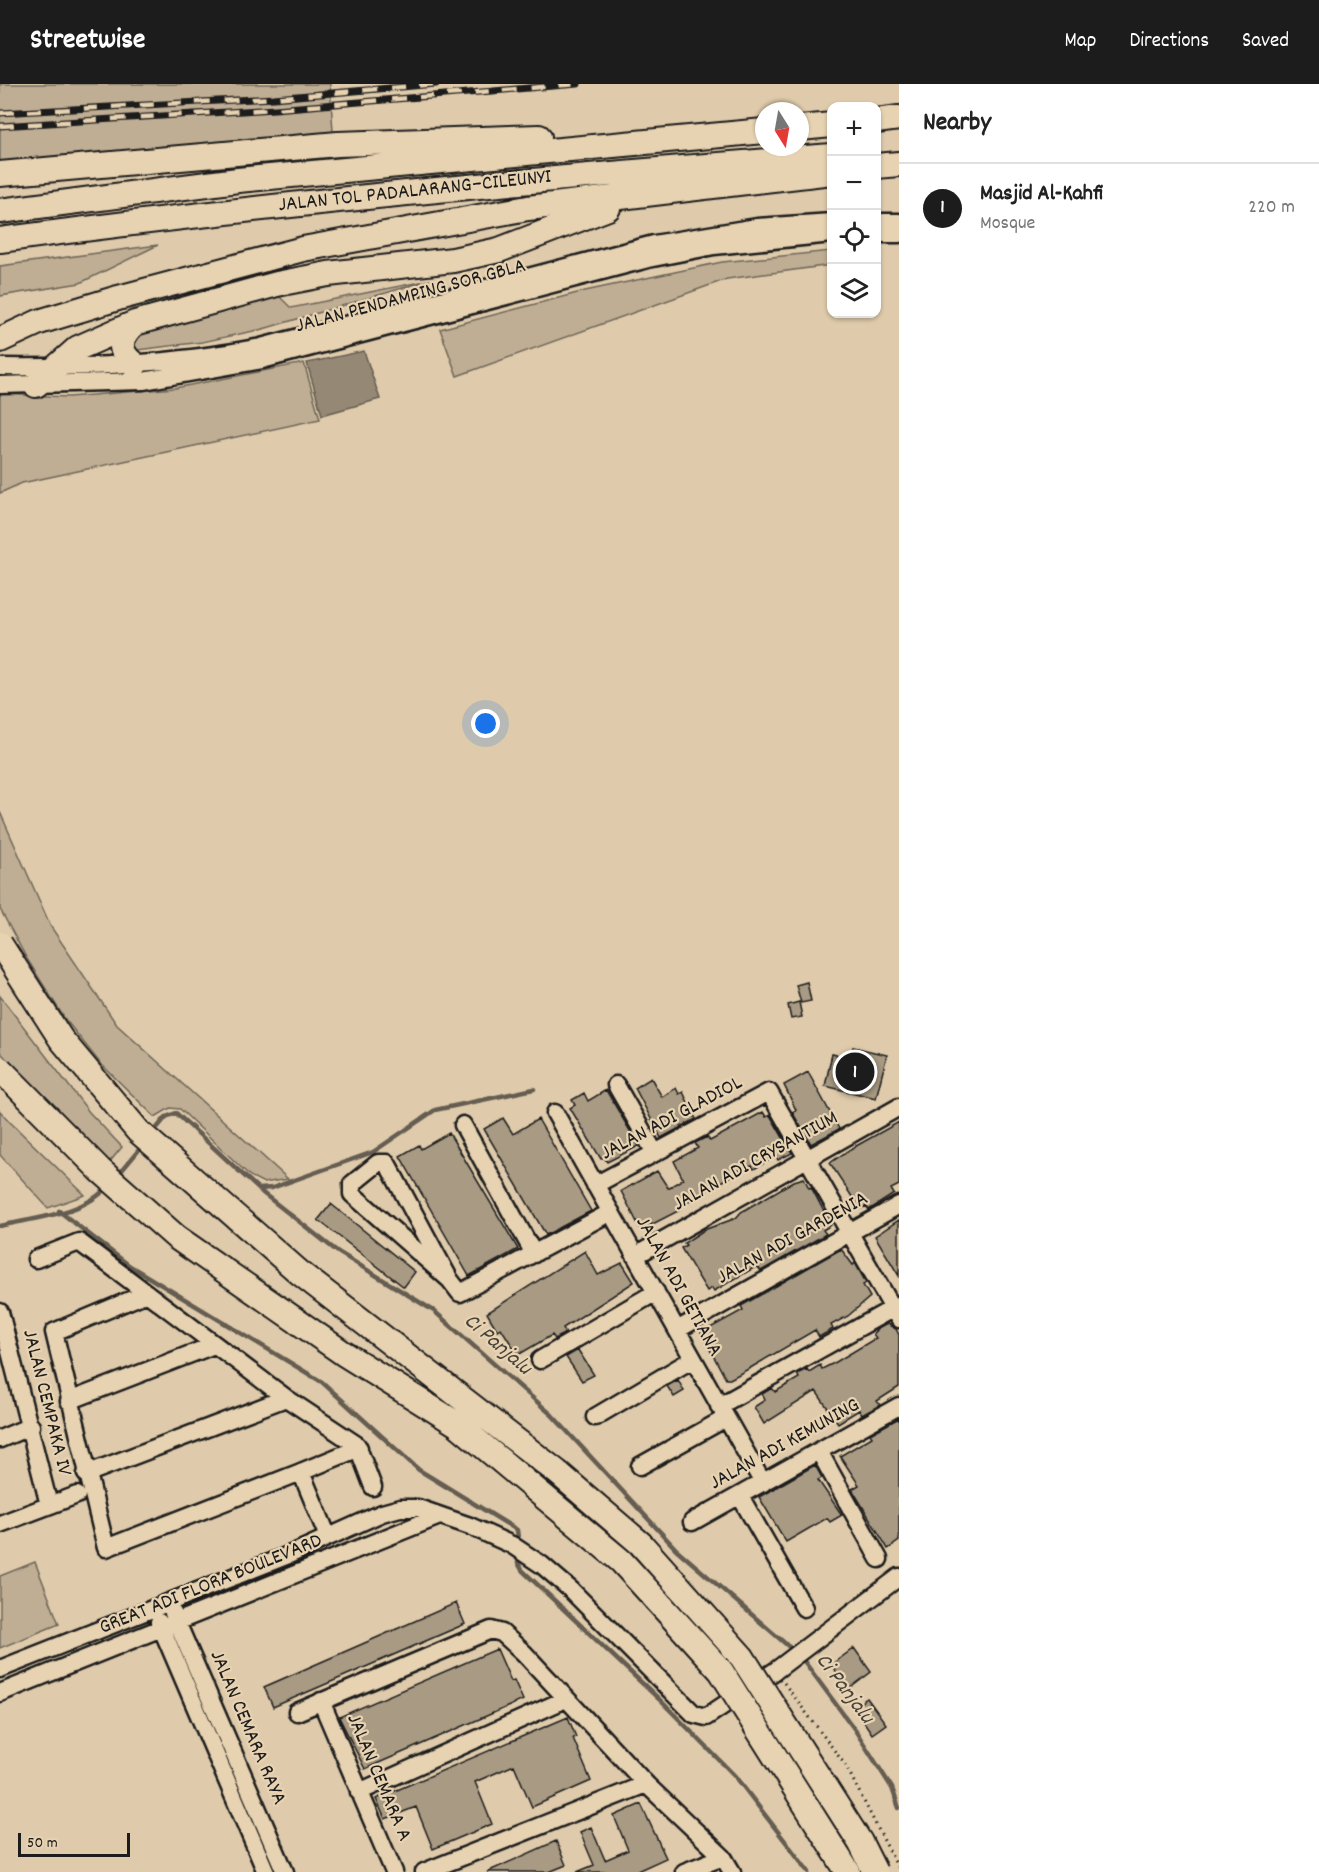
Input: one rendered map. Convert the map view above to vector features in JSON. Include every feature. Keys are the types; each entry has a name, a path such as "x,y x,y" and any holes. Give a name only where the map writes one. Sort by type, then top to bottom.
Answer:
{"highway":[{"path":"881,120 899,118"},
{"path":"809,127 827,125"},
{"path":"4,173 338,144 755,130"},
{"name":"JALAN TOL PADALARANG–CILEUNYI","path":"0,211 238,180 755,131"},
{"path":"881,152 899,151"},
{"name":"JALAN TOL PADALARANG–CILEUNYI","path":"0,240 191,215 490,183 827,156"},
{"path":"881,166 899,164"},
{"path":"0,340 39,322 118,298 303,249 528,208 827,172"},
{"path":"45,376 78,348 135,324 277,284 328,274 453,260 499,250 592,212 668,191"},
{"path":"135,324 121,340 120,348 124,356 135,365"},
{"path":"0,944 62,1039 138,1131 300,1273 557,1472 641,1545 742,1656 860,1842 875,1872"},
{"path":"0,1069 100,1170 176,1237 343,1353 458,1424 621,1561 721,1671 848,1872"}],"street":[{"name":"JALAN PENDAMPING SOR GBLA","path":"0,367 45,376 143,381 199,373 262,360 712,233 827,222"},
{"path":"881,222 899,222"},
{"name":"JALAN PENDAMPING SOR GBLA","path":"0,385 45,376 201,359 261,347 618,259 827,234"},
{"path":"881,234 899,234"},
{"path":"616,1085 655,1153"},
{"name":"JALAN ADI GLADIOL","path":"596,1185 769,1092 808,1160"},
{"name":"JALAN ADI CRYSANTIUM","path":"635,1256 899,1107"},
{"name":"JALAN ADI GETIANA","path":"555,1113 763,1483"},
{"path":"463,1125 534,1254"},
{"path":"640,1466 723,1412 897,1310 808,1160"},
{"path":"450,1280 352,1194 352,1184 378,1163 387,1163 450,1280 460,1293 610,1212"},
{"name":"JALAN ADI GARDENIA","path":"677,1330 899,1205"},
{"path":"36,1259 79,1242 286,1398 360,1448 373,1487"},
{"path":"540,1359 656,1292"},
{"path":"147,1293 54,1332 86,1474 106,1548 360,1448"},
{"name":"JALAN CEMPAKA IV","path":"0,1312 6,1359 30,1426 49,1505"},
{"path":"69,1401 214,1345"},
{"path":"595,1417 693,1359"},
{"path":"86,1474 286,1398"},
{"name":"JALAN ADI KEMUNING","path":"692,1522 898,1409"},
{"path":"0,1439 30,1426"},
{"path":"820,1453 879,1559"},
{"path":"301,1472 328,1537"},
{"path":"0,1524 77,1495"},
{"path":"740,1496 804,1608"},
{"name":"GREAT ADI FLORA BOULEVARD","path":"0,1670 382,1513 400,1508 418,1508 437,1517 470,1526 518,1549 570,1588 697,1716 711,1716 787,1662 899,1576"},
{"name":"GREAT ADI FLORA BOULEVARD","path":"0,1693 437,1517"},
{"name":"JALAN CEMARA RAYA","path":"168,1601 170,1626 266,1872"},
{"name":"JALAN CEMARA RAYA","path":"152,1608 170,1626 285,1872"},
{"path":"297,1712 491,1630 502,1633 517,1646 646,1784 723,1857 732,1872"},
{"path":"360,1792 566,1699"},
{"name":"JALAN CEMARA A","path":"321,1701 394,1872"},
{"path":"424,1872 646,1784"},
{"path":"684,1872 723,1857"}],"path":[{"path":"787,1662 846,1766 899,1870"}],"shaded area":[{"path":"0,84 330,84 333,132 0,162"},
{"path":"158,245 80,283 0,296 0,266"},
{"path":"827,251 827,266 727,279 457,376 440,329 585,291 722,262"},
{"path":"430,280 263,329 202,342 137,350 132,345 134,337 151,329 279,296 291,308"},
{"path":"364,351 380,399 322,415 307,363"},
{"path":"304,363 320,419 22,483 0,493 0,394 69,397 175,388"},
{"path":"0,812 51,927 117,1025 288,1179 264,1183 250,1176 180,1109 170,1108 155,1117 100,1063 65,1019 27,959 0,909"},
{"path":"0,996 89,1112 122,1147 108,1164 0,1052"},
{"path":"0,1111 85,1195 48,1208 0,1155"},
{"path":"35,1562 59,1624 0,1648 0,1576"}],"building":[{"path":"807,982 811,1001 801,1003 796,985"},
{"path":"799,1002 802,1017 791,1019 788,1005"},
{"path":"853,1047 887,1055 876,1098 825,1086 832,1054 850,1058"},
{"path":"808,1072 839,1129 811,1144 792,1112 796,1110 784,1085"},
{"path":"651,1078 662,1097 676,1088 679,1094 683,1092 696,1119 661,1138 635,1088"},
{"path":"606,1090 639,1146 607,1162 604,1157 601,1159 570,1108 575,1105 572,1100 584,1093 588,1101"},
{"path":"763,1112 766,1117 770,1115 792,1153 778,1160 776,1156 754,1169 752,1166 741,1170 678,1207 680,1210 641,1230 621,1191 657,1171 668,1188 683,1179 674,1161 698,1148 695,1143 707,1137 710,1141"},
{"path":"503,1118 513,1134 538,1119 591,1211 546,1235 484,1129"},
{"path":"899,1122 899,1185 891,1189 894,1194 869,1210 866,1206 860,1209 830,1163"},
{"path":"449,1133 518,1249 469,1276 400,1156 419,1145 421,1149"},
{"path":"804,1178 831,1225 823,1230 826,1234 761,1271 757,1266 714,1291 712,1288 707,1291 681,1248 686,1245 684,1243 704,1230 736,1218 741,1212 794,1181"},
{"path":"331,1204 415,1272 404,1287 318,1220"},
{"path":"899,1220 899,1276 875,1236"},
{"path":"841,1249 853,1265 855,1263 866,1283 863,1285 870,1297 848,1316 831,1325 833,1329 819,1337 815,1330 752,1367 726,1379 701,1333 743,1310 741,1306"},
{"path":"585,1251 598,1275 622,1263 634,1282 563,1328 566,1333 555,1339 552,1335 518,1355 501,1328 497,1330 487,1313"},
{"path":"887,1324 896,1329 899,1335 899,1387 877,1401 880,1405 862,1415 859,1410 838,1423 816,1391 764,1424 754,1407 765,1400 762,1394 772,1388 775,1392 799,1378 797,1374 807,1369 809,1372 820,1365 822,1369 836,1362 876,1338 873,1334 876,1330"},
{"path":"578,1350 594,1375 582,1381 566,1357"},
{"path":"678,1380 684,1391 674,1397 667,1386"},
{"path":"899,1418 899,1541 888,1549 852,1489 859,1485 840,1456 872,1437 870,1434"},
{"path":"815,1465 822,1478 818,1480 842,1515 830,1522 827,1518 786,1542 759,1497"},
{"path":"456,1603 465,1624 273,1707 264,1687"},
{"path":"854,1648 871,1672 849,1689 831,1665"},
{"path":"497,1649 511,1681 514,1680 523,1700 365,1769 339,1717"},
{"path":"867,1698 886,1724 872,1734 854,1707"},
{"path":"568,1717 576,1737 573,1738 591,1781 532,1807 514,1765 475,1782 492,1824 433,1849 416,1807 385,1819 376,1799"},
{"path":"641,1804 666,1858 635,1872 577,1872 594,1865 580,1832 591,1827 605,1860 628,1850 614,1816"},
{"path":"556,1841 566,1865 549,1872 487,1872"}],"waterway":[{"path":"259,1189 272,1188 373,1152 435,1110 534,1089"},
{"name":"Ci Panjalu","path":"152,1134 166,1117 176,1113 264,1194 338,1252 434,1311 552,1415 676,1549 795,1652"},
{"name":"Ci Panjalu","path":"118,1175 143,1145"},
{"name":"Ci Panjalu","path":"0,1226 73,1209 86,1203 108,1186"},
{"path":"59,1211 130,1266 322,1382 419,1470 517,1530 519,1545"},
{"path":"518,1553 518,1563 522,1570 660,1700 735,1776 809,1872"},
{"name":"Ci Panjalu","path":"801,1657 855,1730 892,1788 899,1808"}],"railway":[{"path":"0,113 274,98 436,84"},
{"path":"0,126 275,109 578,84"}],"place":[{"name":"Masjid Al-Kahfi","path":"855,1072"}]}
